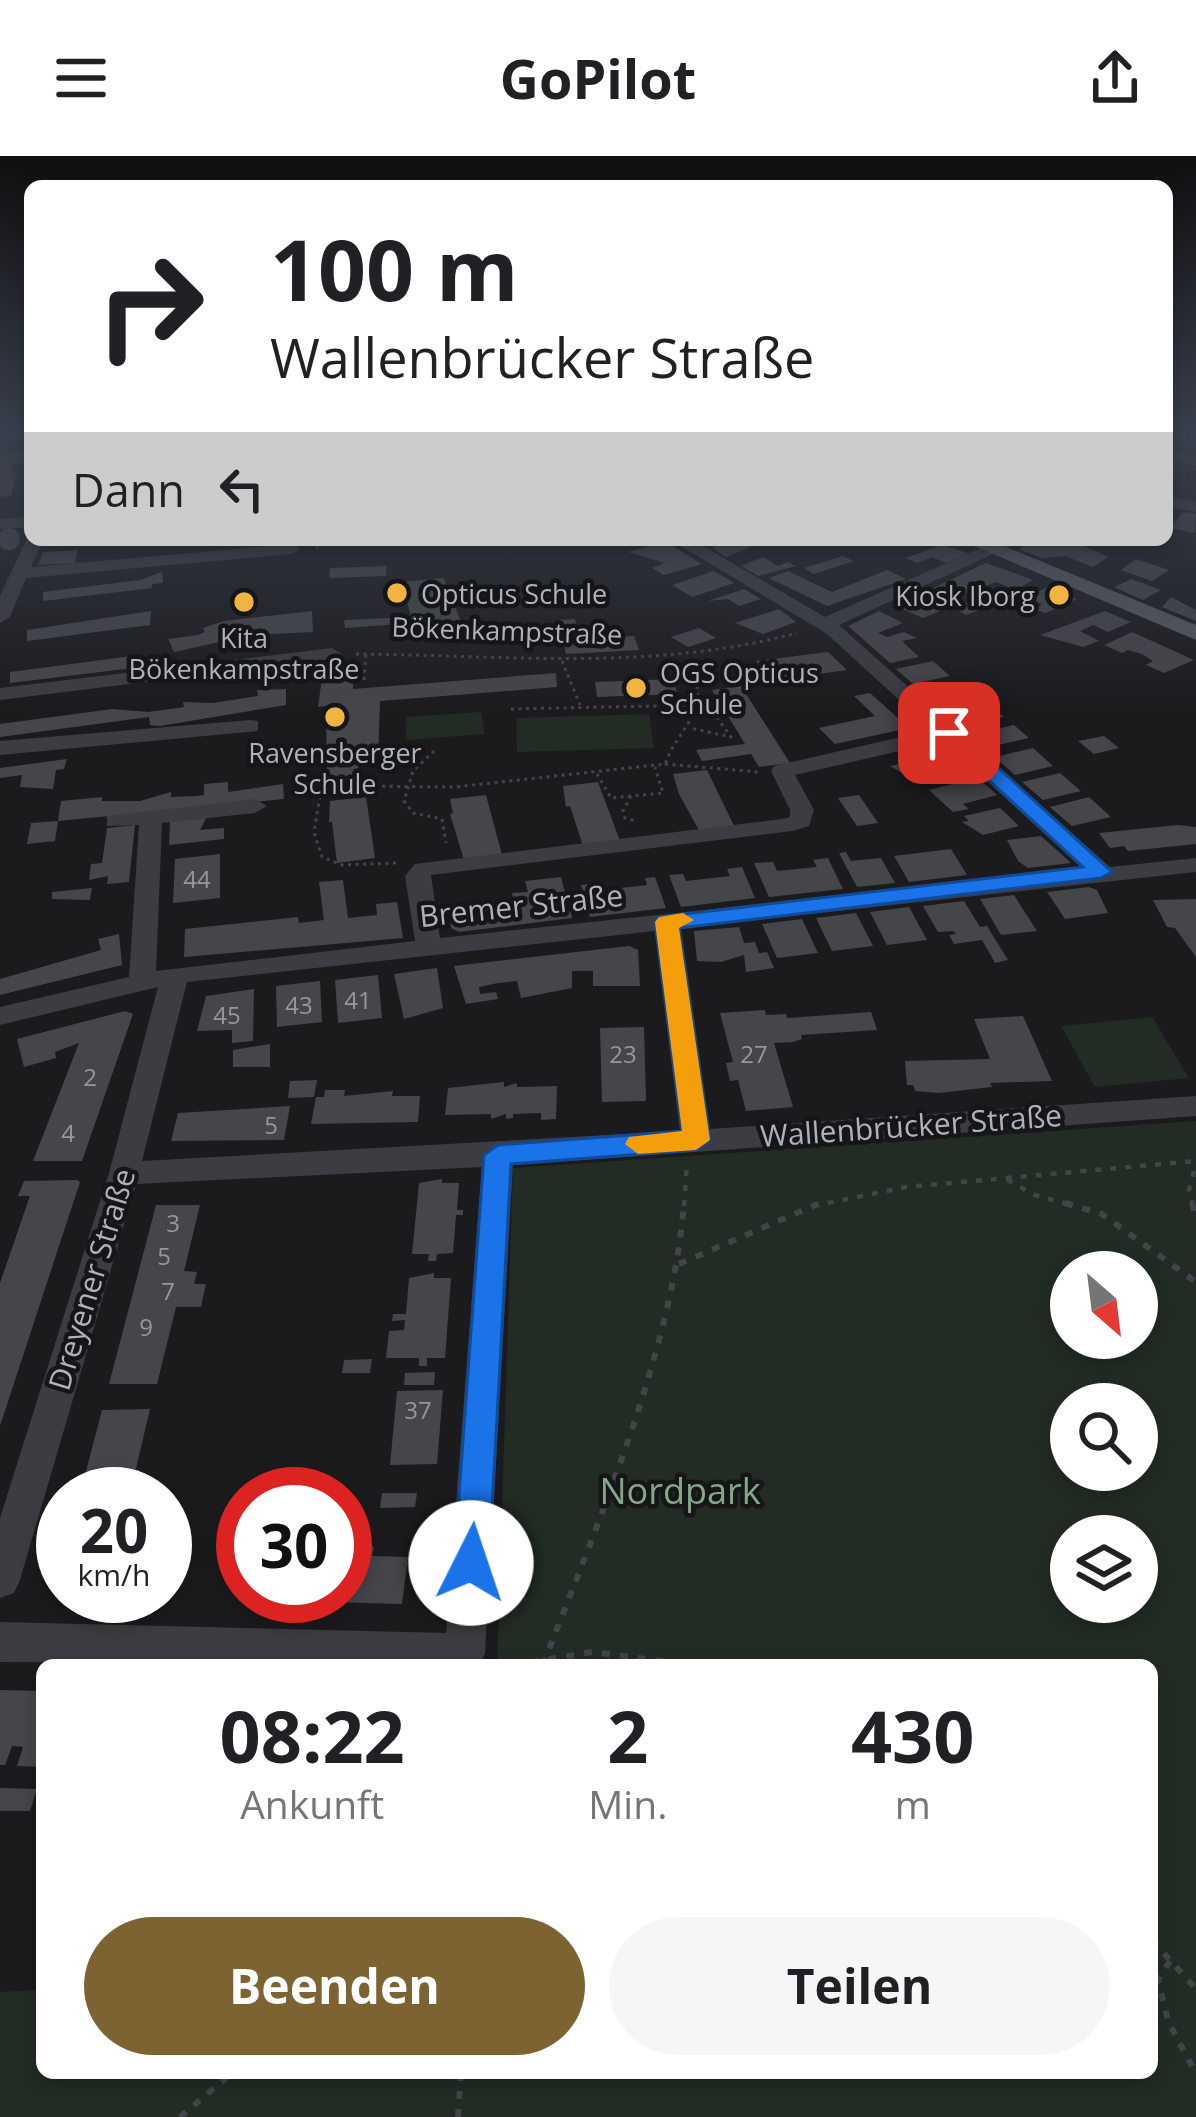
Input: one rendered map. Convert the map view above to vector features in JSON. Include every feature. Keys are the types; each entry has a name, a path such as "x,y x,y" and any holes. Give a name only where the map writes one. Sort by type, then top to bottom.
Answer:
{"main road":[{"path":"1007,546 1196,633"}],"street":[{"path":"0,616 31,546"},
{"path":"690,546 824,624 1101,872"},
{"path":"824,624 1003,546"},
{"path":"20,573 292,549"},
{"path":"0,694 332,654"},
{"path":"0,748 250,726"},
{"path":"429,948 417,876 424,869 745,832 801,821 802,810 782,771 949,733"},
{"path":"115,820 255,806"},
{"name":"Dreyener Straße","path":"0,1580 124,1173 159,978 151,817"},
{"name":"Bremer Straße","path":"0,1016 159,978 1196,865"},
{"path":"667,922 690,1140"},
{"name":"Wallenbrücker Straße","path":"124,1173 498,1155 1196,1106"},
{"path":"0,1642 465,1653 498,1155"}],"path":[{"name":"Bökenkampstraße","path":"332,654 428,652 562,662 699,655 824,624"},
{"path":"364,680 366,654"},
{"path":"562,662 581,707"},
{"path":"665,764 667,755 691,728 700,705 696,679"},
{"path":"511,709 700,705 731,736 691,728"},
{"path":"434,751 413,771 404,802 413,813 442,819 450,867"},
{"path":"424,869 409,863 335,866 322,862 314,850 314,808 320,795 360,786 475,786 665,764 782,771"},
{"path":"597,774 611,798 663,793 655,766"},
{"path":"545,1659 615,1478 680,1264 690,1140"},
{"path":"680,1264 826,1201 906,1187 1196,1162 1189,1190 1196,1218"},
{"path":"1007,1180 1035,1195 1102,1214 1196,1282"},
{"path":"563,1659 592,1652 646,1659"},
{"path":"1158,1947 1196,1989"},
{"path":"1170,1960 1158,1980 1168,2021 1196,2074"},
{"path":"180,2117 225,2079"},
{"path":"458,2117 461,2079"}],"green space":[{"path":"481,712 485,734 407,740 405,717"},
{"path":"649,714 654,748 517,752 516,718"},
{"path":"1152,1017 1189,1078 1095,1087 1061,1026"},
{"name":"Nordpark","path":"1196,1121 1196,2117 0,2117 0,1992 36,1990 36,2079 1158,2079 1158,1659 497,1659 513,1168"}],"building":[{"path":"1,531 17,531 17,547 1,547"},
{"path":"672,546 702,564 664,575 652,568 665,563 628,552"},
{"path":"717,546 753,546 726,557 712,548"},
{"path":"939,546 968,553 946,563 932,557 917,563 905,558"},
{"path":"1084,546 1108,557 1093,567 1065,556 1041,558 1019,549"},
{"path":"78,550 75,563 38,565 43,552"},
{"path":"843,556 854,561 814,574 804,568"},
{"path":"763,557 778,566 788,562 796,566 758,576 741,566"},
{"path":"1136,559 1169,570 1152,581 1121,570"},
{"path":"986,563 1033,580 1016,590 996,582 952,598 931,589"},
{"path":"387,566 386,576 329,578 330,568"},
{"path":"887,570 906,579 827,606 769,578 788,571 832,592"},
{"path":"714,571 734,583 692,597 672,585"},
{"path":"162,572 163,583 152,584 152,588 43,601 43,592 140,580"},
{"path":"444,578 464,630 416,634 413,623 345,628 344,620 411,617 402,582"},
{"path":"1131,579 1161,590 1143,600 1114,587"},
{"path":"1048,587 1077,599 1046,613 1036,610 1042,604 1026,597"},
{"path":"744,589 761,599 739,606 728,599 708,601"},
{"path":"992,593 1026,604 1011,610 997,603 966,615 954,608"},
{"path":"915,596 944,609 923,618 893,605"},
{"path":"1171,597 1196,610 1196,621 1162,607"},
{"path":"779,609 796,622 763,634 735,623"},
{"path":"151,611 150,625 27,641 27,630"},
{"path":"312,611 313,632 251,635 174,652 168,639 198,635 205,632 203,628 224,621"},
{"path":"879,611 903,623 878,633 887,637 904,632 917,638 902,641 919,657 890,663 848,626"},
{"path":"1105,611 1131,622 1108,632 1093,625 1080,631 1099,641 1083,647 1040,635"},
{"path":"575,619 580,640 634,636 639,650 566,654 558,620"},
{"path":"487,628 518,629 516,639 485,638"},
{"path":"699,628 716,638 688,647 671,637"},
{"path":"1132,632 1194,660 1164,673 1146,665 1153,661 1142,654 1122,653 1104,645"},
{"path":"828,652 847,670 775,680 756,661"},
{"path":"132,656 133,668 10,683 10,672"},
{"path":"933,661 950,676 913,684 896,669"},
{"name":"Ravensberger Schule","path":"353,668 353,689 556,673 557,687 380,701 378,759 358,760 359,779 327,781 326,706 318,707 323,670"},
{"name":"OGS Opticus Schule","path":"674,679 677,694 597,697 595,682"},
{"path":"956,682 974,697 936,705 919,690"},
{"path":"741,686 790,763 759,767 751,754 702,761 696,750 745,744 712,690"},
{"path":"286,689 286,705 160,726 150,725 149,717 0,737 0,724 112,709 148,712 184,707 183,702 213,703 258,696 257,690"},
{"path":"870,693 909,728 835,744 819,728 875,716 854,696"},
{"path":"990,705 1004,717 983,722 987,726 992,730 1014,725 1029,738 985,748 948,714"},
{"path":"1104,736 1119,748 1094,754 1078,741"},
{"path":"1033,748 1053,766 1015,775 995,757"},
{"path":"947,753 967,767 914,780 890,766"},
{"path":"67,759 64,769 56,770 53,789 20,787 22,775 0,778 0,768"},
{"path":"707,770 735,828 700,832 679,794 673,774"},
{"path":"1060,773 1081,791 1043,800 1022,782"},
{"path":"978,778 997,795 963,804 969,809 953,812 929,790"},
{"path":"228,782 228,792 283,784 284,799 58,821 61,801 102,797 102,801 140,801 171,792 171,797 196,796 204,795 204,784"},
{"path":"598,782 620,841 583,846 570,806 566,807 563,786"},
{"path":"486,795 502,855 464,860 450,799"},
{"path":"859,795 878,823 857,826 838,798"},
{"path":"366,797 375,858 337,863 330,801"},
{"path":"1089,797 1111,817 1072,826 1050,807"},
{"path":"1000,808 1019,826 983,835 962,822 969,821 964,816"},
{"path":"206,818 200,830 224,828 224,839 169,845 170,821"},
{"path":"58,821 55,841 27,844 31,823"},
{"path":"135,825 129,882 107,884 108,876 89,880 91,864 102,863 107,828"},
{"path":"1196,827 1196,844 1128,851 1124,846 1110,848 1099,833"},
{"path":"1041,836 1071,863 1028,868 1018,861 1007,840"},
{"path":"951,849 967,875 909,882 894,856"},
{"path":"846,852 851,861 881,858 895,883 857,887 839,853"},
{"path":"220,854 220,898 173,903 175,859"},
{"path":"828,858 843,889 769,897 754,863 773,862 777,871 817,867 813,860"},
{"path":"742,867 755,898 681,907 669,875 683,874 686,881 730,876 727,869"},
{"path":"561,877 562,906 569,905 572,918 459,932 451,928 449,912 514,904 512,893 528,892 525,881"},
{"path":"655,877 666,908 590,917 581,885 595,883 597,891 647,885 645,878"},
{"path":"343,880 348,918 377,915 376,904 397,902 403,938 184,957 185,929 298,917 299,923 324,920 319,882"},
{"path":"92,888 90,900 52,899 52,892"},
{"path":"1097,890 1108,913 1065,919 1047,892"},
{"path":"1014,895 1037,931 1001,935 980,899"},
{"path":"1196,899 1196,957 1175,928 1167,927 1153,900"},
{"path":"964,901 1008,960 995,963 982,940 954,944 949,935 956,934 938,932 923,906"},
{"path":"909,907 927,940 887,945 870,912"},
{"path":"856,913 873,946 832,951 816,918"},
{"path":"802,919 818,953 777,958 762,924"},
{"path":"739,927 744,943 755,942 759,953 767,952 774,968 746,972 744,955 721,962 697,961 694,931"},
{"path":"119,934 122,965 0,995 0,979 101,950 98,939"},
{"path":"629,946 638,950 640,986 593,986 593,971 572,971 572,988 521,998 517,981 498,983 479,987 480,994 496,992 498,999 466,1004 454,966"},
{"path":"437,968 443,1008 404,1019 394,974"},
{"path":"378,975 382,1018 338,1023 335,980"},
{"path":"320,981 322,1022 277,1027 276,986"},
{"path":"254,989 253,1041 232,1043 232,1030 197,1031 206,996"},
{"path":"765,1010 766,1015 786,1014 787,1018 871,1012 877,1030 801,1035 802,1039 793,1042 774,1043 793,1107 746,1111 738,1080 730,1081 726,1063 733,1062 720,1013"},
{"path":"125,1011 133,1014 82,1161 33,1161 79,1043 55,1052 56,1058 24,1067 17,1039"},
{"path":"1023,1016 1052,1081 990,1083 992,1087 939,1093 915,1091 907,1085 905,1061 990,1059 974,1019"},
{"path":"644,1027 646,1101 602,1102 600,1028"},
{"path":"270,1044 270,1067 233,1067 233,1050"},
{"path":"317,1080 314,1097 288,1098 290,1081"},
{"path":"504,1082 504,1087 517,1083 517,1087 557,1086 556,1119 541,1120 541,1113 513,1114 506,1119 506,1114 491,1119 491,1114 445,1115 448,1088"},
{"path":"325,1090 345,1090 344,1096 393,1091 392,1096 420,1096 418,1122 311,1124 316,1097 324,1097"},
{"path":"290,1106 284,1140 171,1141 178,1113"},
{"path":"442,1179 442,1183 459,1183 457,1210 463,1210 463,1215 456,1215 453,1253 437,1254 436,1261 428,1261 429,1254 412,1254 419,1183"},
{"path":"77,1180 0,1426 0,1283 30,1196 18,1196 24,1181"},
{"path":"156,1205 200,1205 184,1271 197,1272 194,1284 206,1284 201,1307 176,1307 157,1384 109,1384"},
{"path":"434,1273 434,1278 451,1278 445,1358 427,1358 427,1366 419,1366 419,1358 386,1358 389,1331 404,1330 405,1320 392,1321 393,1314 406,1314 409,1278"},
{"path":"372,1359 370,1373 342,1373 344,1360"},
{"path":"435,1372 434,1385 404,1385 405,1373"},
{"path":"443,1390 437,1464 390,1465 397,1391"},
{"path":"150,1409 136,1467 87,1467 102,1410"},
{"path":"382,1493 417,1493 415,1507 380,1508"},
{"path":"372,1556 408,1557 402,1604 372,1603"},
{"path":"0,1690 36,1691 36,1767 17,1766 23,1747 12,1746 5,1765 0,1765"},
{"path":"0,1788 36,1789 30,1811 0,1811"}],"slow traffic":[{"path":"638,1144 696,1140 667,922 683,920"}],"place":[{"name":"Opticus Schule","path":"397,593"},
{"name":"Kiosk Iborg","path":"1059,595"},
{"name":"Kita Bökenkampstraße","path":"244,602"},
{"name":"OGS Opticus Schule","path":"636,688"},
{"name":"Ravensberger Schule","path":"335,717"}],"route":[{"path":"471,1563 498,1155 696,1140 667,922 1101,872 949,733"}]}
